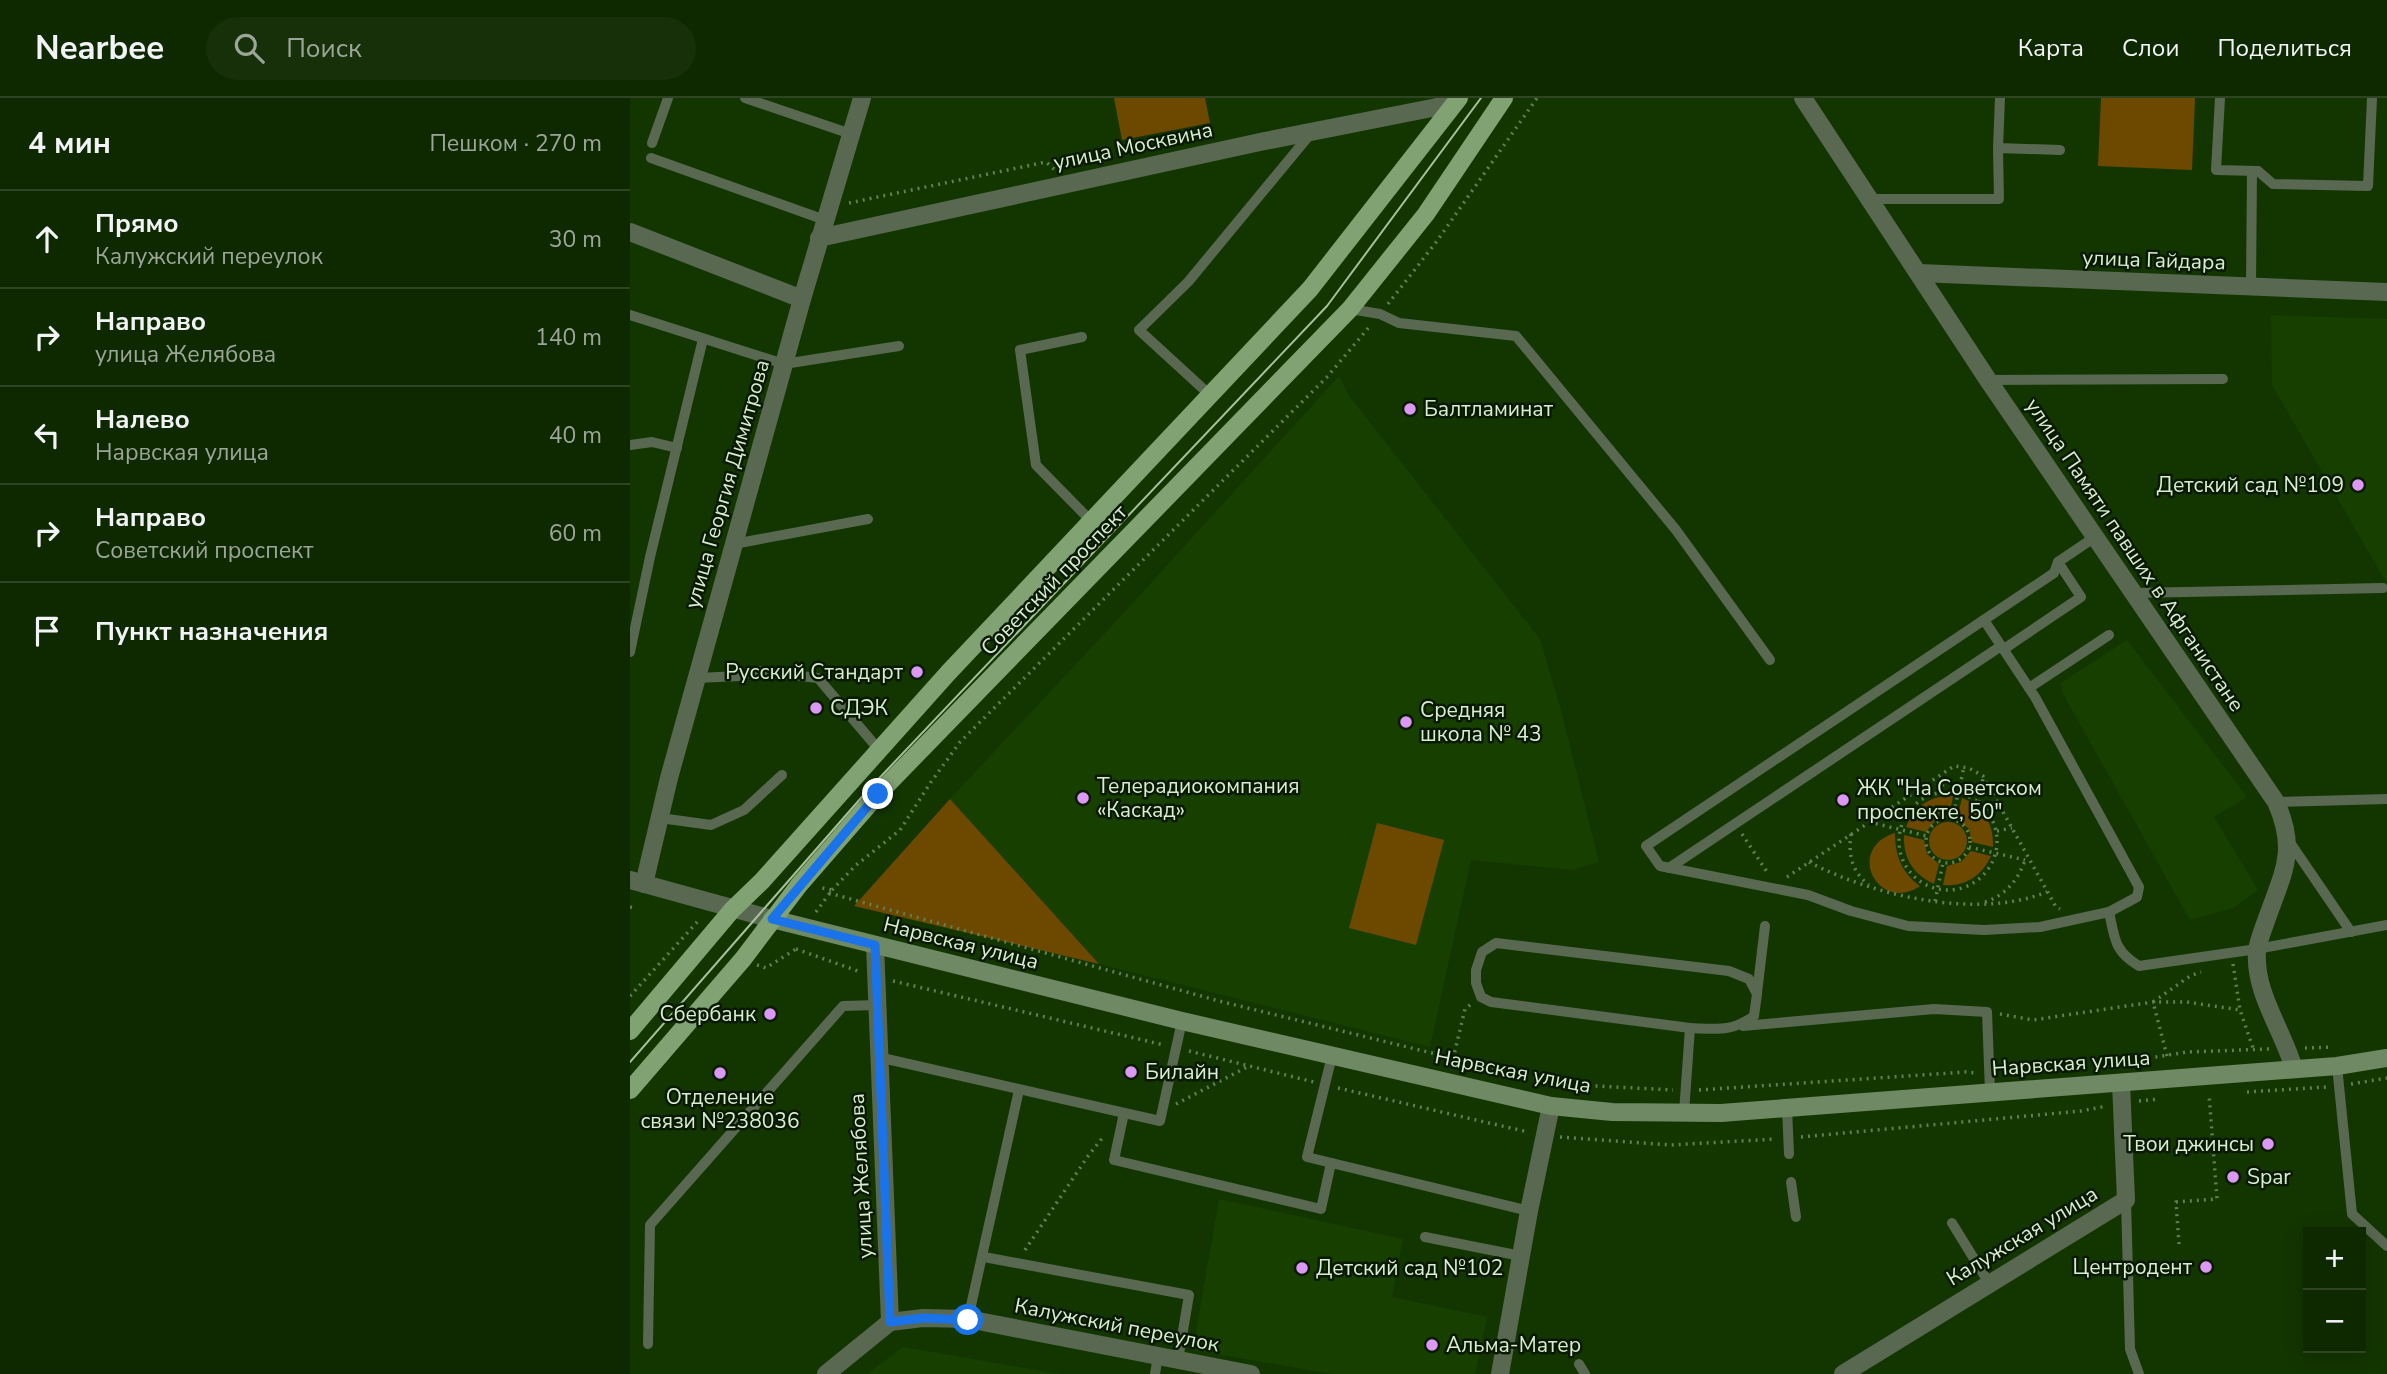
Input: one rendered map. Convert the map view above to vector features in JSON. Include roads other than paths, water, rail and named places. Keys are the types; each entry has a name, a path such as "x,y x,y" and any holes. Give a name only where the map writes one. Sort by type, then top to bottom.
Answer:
{"main road":[{"name":"Советский проспект","path":"630,1090 899,771 1350,309 1426,214 1504,98"},
{"name":"Советский проспект","path":"630,1031 732,910 771,872 948,674 1211,396 1333,262 1458,99"},
{"name":"Нарвская улица","path":"772,919 1332,1056 1550,1105 1612,1112 1684,1114 1787,1108 1990,1083 2121,1083 2337,1066 2387,1058"}],"street":[{"name":"улица Георгия Димитрова","path":"637,882 660,818 802,299 862,98"},
{"name":"улица Памяти павших в Афганистане","path":"1803,98 1988,380 2276,802 2285,821 2287,860 2257,949 2262,991 2288,1048 2294,1069"},
{"name":"улица Москвина","path":"822,229 1437,107 1458,99"},
{"path":"630,232 802,299"},
{"name":"улица Гайдара","path":"1919,272 2387,292"},
{"path":"637,882 772,919"},
{"name":"улица Желябова","path":"875,945 890,1322"},
{"name":"Калужская улица","path":"1843,1374 2126,1200 2121,1083"},
{"path":"1500,1374 1550,1105"},
{"name":"Калужский переулок","path":"890,1322 923,1318 968,1320 1156,1365 1178,1360 1251,1374"},
{"path":"826,1374 890,1322"}],"lane":[{"path":"652,143 668,98"},
{"path":"745,98 851,134"},
{"path":"1870,199 1999,199 2000,98"},
{"path":"2220,98 2216,170 2258,171 2273,184 2368,186 2372,98"},
{"path":"1211,396 1139,330 1188,282 1313,131"},
{"path":"1998,148 2060,150"},
{"path":"651,158 822,229"},
{"path":"2250,286 2252,171"},
{"path":"1350,309 1380,314 1399,323 1516,336 1676,530 1770,660"},
{"path":"630,315 784,364 899,346"},
{"path":"1082,337 1020,350 1036,465 1092,522"},
{"path":"630,652 650,557 703,339"},
{"path":"1988,380 2222,379"},
{"path":"630,445 652,442 677,448"},
{"path":"734,544 868,519"},
{"path":"1984,620 2029,688 2139,887 2137,897 2109,912 2040,927 1984,930 1908,926 1777,887 1660,866 1646,846 2054,573 2058,562 2095,537"},
{"path":"1669,868 2081,597 2058,562"},
{"path":"2133,593 2383,588"},
{"path":"2029,688 2109,635"},
{"path":"697,678 739,676 756,671 818,678 880,751"},
{"path":"660,818 711,825 744,810 782,775"},
{"path":"2276,802 2387,799"},
{"path":"2288,840 2351,932"},
{"path":"2109,912 2116,946 2139,966 2257,949 2387,925"},
{"path":"1740,1026 1754,1016 1765,926"},
{"path":"1756,994 1749,979 1729,971 1496,943 1482,952 1476,970 1476,983 1481,997 1491,1002 1690,1028 1719,1029 1934,1009 1987,1012 1990,1083"},
{"path":"648,1344 650,1225 843,1006 877,1005"},
{"path":"878,1057 1160,1121 1182,1021"},
{"path":"1684,1114 1690,1028"},
{"path":"1332,1056 1307,1157 1529,1211"},
{"path":"2337,1066 2352,1214 2387,1246"},
{"path":"968,1320 1019,1090"},
{"path":"1787,1108 1789,1154"},
{"path":"1124,1113 1114,1160 1321,1209 1331,1163"},
{"path":"1791,1182 1796,1217"},
{"path":"2126,1200 2130,1349 2139,1374"},
{"path":"1952,1223 1989,1283"},
{"path":"1425,1237 1521,1256"},
{"path":"984,1256 1189,1295 1178,1360"},
{"path":"1579,1364 1585,1374"}],"tram line":[{"path":"630,1062 868,790 1327,306 1481,98"}],"place":[{"name":"Балтламинат","path":"1410,409"},
{"name":"Детский сад №109","path":"2358,485"},
{"name":"Русский Стандарт","path":"917,672"},
{"name":"СДЭК","path":"816,708"},
{"name":"Средняя школа № 43","path":"1406,722"},
{"name":"Телерадиокомпания «Каскад»","path":"1083,798"},
{"name":"ЖК \"На Советском проспекте, 50\"","path":"1843,800"},
{"name":"Сбербанк","path":"770,1014"},
{"name":"Билайн","path":"1131,1072"},
{"name":"Отделение связи №238036","path":"720,1073"},
{"name":"Твои джинсы","path":"2268,1144"},
{"name":"Spar","path":"2233,1177"},
{"name":"Центродент","path":"2206,1267"},
{"name":"Детский сад №102","path":"1302,1268"},
{"name":"Альма-Матер","path":"1432,1345"}]}
